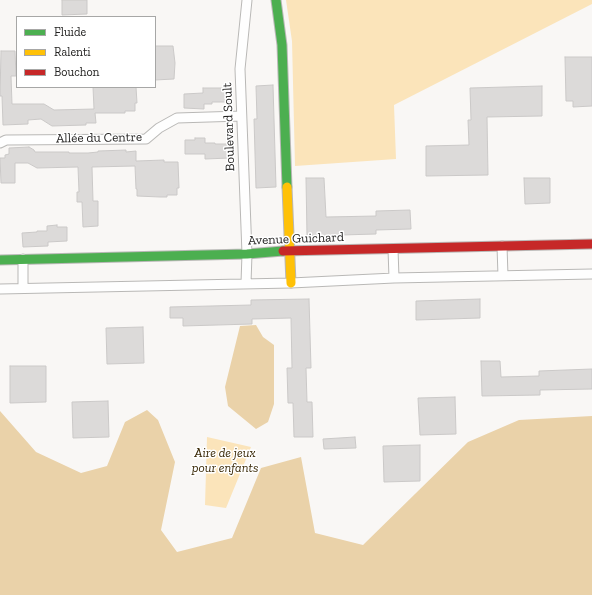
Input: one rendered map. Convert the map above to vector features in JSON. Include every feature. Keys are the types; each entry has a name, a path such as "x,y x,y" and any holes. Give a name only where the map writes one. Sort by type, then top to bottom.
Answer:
{"street":[{"name":"Boulevard Soult","path":"246,283 247,254 240,69 247,0"},
{"path":"276,0 282,44 290,283"},
{"name":"Allée du Centre","path":"0,142 6,140 146,139 159,128 177,118 241,116"},
{"name":"Avenue Guichard","path":"0,260 592,244"},
{"path":"502,246 503,276"},
{"path":"393,249 394,278"},
{"path":"23,259 23,288"},
{"path":"0,289 290,283 394,278 592,274"}],"green space":[{"path":"286,0 592,0 592,4 394,105 396,159 295,166 292,41"},
{"name":"Aire de jeux pour enfants","path":"207,437 251,447 226,508 205,505"}],"shaded area":[{"path":"256,325 263,337 274,345 274,404 268,422 256,429 228,406 225,387 240,326"},
{"path":"147,410 158,420 175,462 161,530 177,552 232,538 261,468 301,457 315,533 363,545 468,442 519,420 592,416 592,595 0,595 0,411 36,452 81,473 107,466 125,422"}],"building":[{"path":"62,0 87,0 87,14 62,15"},
{"path":"156,46 173,46 175,63 174,79 156,80"},
{"path":"1,51 15,51 16,76 11,76 12,104 44,104 54,110 94,109 93,88 136,88 137,103 135,103 135,111 125,111 125,113 95,113 96,123 86,123 86,125 52,126 41,119 28,120 28,124 3,125 2,96 0,96"},
{"path":"565,57 592,57 592,106 573,107 573,101 566,101"},
{"path":"273,85 276,187 256,188 254,119 257,119 256,86"},
{"path":"542,86 542,116 487,117 488,175 426,176 426,146 469,145 468,120 471,120 470,88"},
{"path":"203,88 228,88 229,102 212,102 212,104 204,104 204,109 184,108 184,94 203,93"},
{"path":"195,138 205,138 205,143 230,144 230,158 205,159 205,154 185,154 185,140 195,140"},
{"path":"29,147 35,152 88,153 98,151 136,151 136,161 164,160 164,162 178,162 179,188 177,188 177,195 167,195 167,197 137,196 135,166 92,167 93,201 98,201 98,226 83,227 82,202 77,202 77,192 79,192 78,167 37,168 28,163 15,163 15,183 1,183 0,158 5,158 5,155 9,154 9,148"},
{"path":"306,178 324,178 326,217 376,216 376,211 410,210 411,229 376,230 376,234 307,236"},
{"path":"524,178 550,178 550,203 525,204"},
{"path":"57,225 57,227 67,227 67,241 48,242 48,246 23,247 22,233 47,231 47,226"},
{"path":"309,299 311,368 306,368 307,402 312,402 313,437 294,437 293,403 288,403 287,368 292,368 291,318 252,319 252,324 183,326 183,318 170,318 170,307 251,305 251,300"},
{"path":"480,299 480,318 416,320 416,301"},
{"path":"143,327 144,363 107,364 106,328"},
{"path":"481,361 500,361 501,377 539,376 539,371 592,369 592,389 540,390 540,395 482,396"},
{"path":"10,366 46,366 46,402 10,403"},
{"path":"455,397 456,434 420,435 418,398"},
{"path":"108,401 109,437 73,438 72,402"},
{"path":"355,437 356,448 324,449 323,439"},
{"path":"420,445 420,481 384,482 383,446"}],"traffic: fast":[{"path":"276,0 282,45 287,187"},
{"path":"0,260 247,254 283,251"}],"traffic: slow":[{"path":"287,187 291,283"}],"traffic: jam":[{"path":"283,251 592,244"}]}
